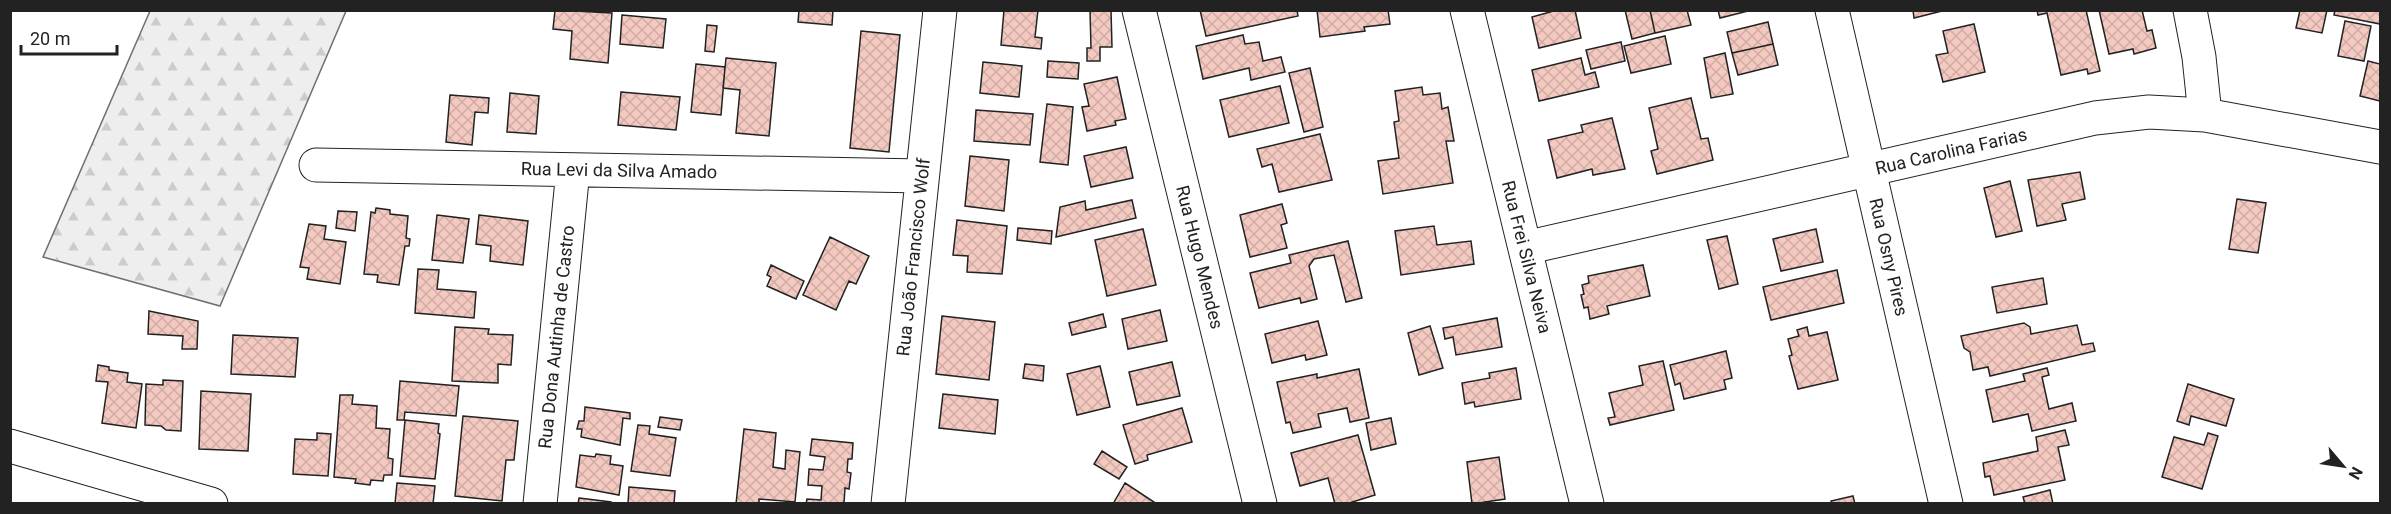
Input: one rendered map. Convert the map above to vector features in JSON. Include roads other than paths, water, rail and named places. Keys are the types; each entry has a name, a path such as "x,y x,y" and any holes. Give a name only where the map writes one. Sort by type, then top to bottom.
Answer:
{"street":[{"name":"Rua João Francisco Wolf","path":"888,504 940,10"},
{"name":"Rua Hugo Mendes","path":"1139,10 1260,504"},
{"name":"Rua Frei Silva Neiva","path":"1467,10 1587,504"},
{"name":"Rua Osny Pires","path":"1832,10 1946,504"},
{"path":"2190,10 2199,57 2205,115"},
{"name":"Rua Carolina Farias","path":"1525,248 2096,118 2149,112 2205,115 2380,147"},
{"name":"Rua Levi da Silva Amado","path":"316,165 922,176"},
{"name":"Rua Dona Autinha de Castro","path":"540,504 573,170"},
{"path":"10,446 211,504"}]}
